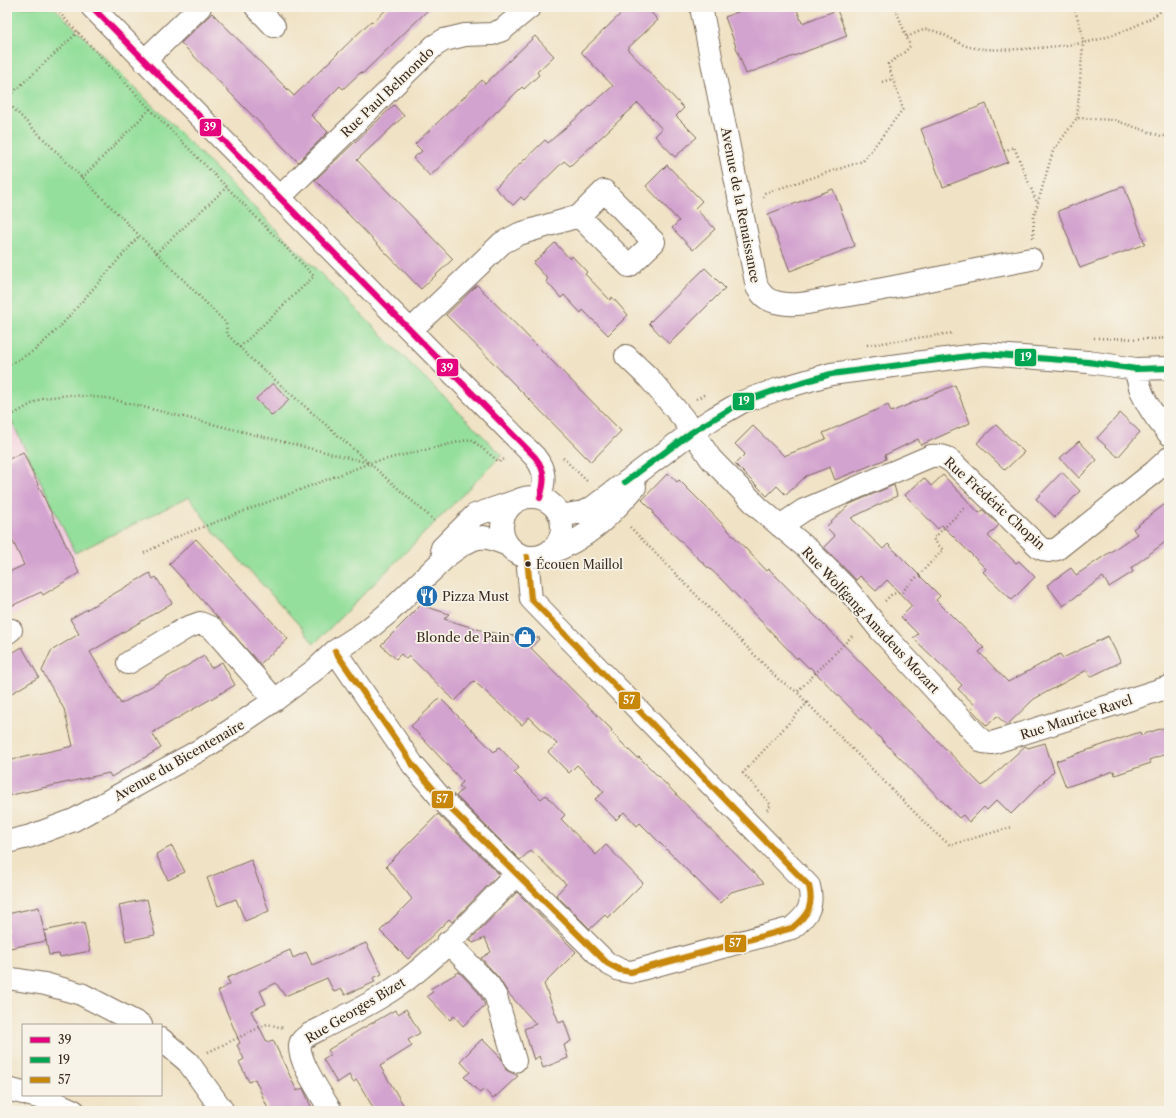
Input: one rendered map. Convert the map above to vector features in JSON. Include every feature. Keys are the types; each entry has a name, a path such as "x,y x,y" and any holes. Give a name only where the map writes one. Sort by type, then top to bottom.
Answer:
{"street":[{"path":"92,7 411,330 541,465 545,482 531,499 511,506 506,513 502,527 508,545 518,554 537,556 576,541 595,529 614,511 665,453"},
{"path":"144,61 200,7"},
{"path":"256,7 274,26"},
{"name":"Rue Paul Belmondo","path":"279,198 434,46 444,40 465,35 492,34 502,30 530,7"},
{"name":"Avenue de la Renaissance","path":"701,7 757,287 762,296 768,300 782,304 803,302 866,292 1031,260"},
{"path":"411,330 502,243 519,234 579,216"},
{"path":"560,516 583,512 593,507 692,432 742,402 779,388 831,374 984,354 1088,362 1136,369 1169,368"},
{"name":"Rue Wolfgang Amadeus Mozart","path":"626,356 662,394 692,432 710,459 759,508 809,550 848,590 870,618 983,742"},
{"path":"1136,369 1138,384 1143,396 1151,411 1169,434"},
{"name":"Rue Frédéric Chopin","path":"780,526 804,510 931,456 944,456 1040,548 1048,551 1057,549 1154,472 1169,458"},
{"path":"335,651 413,765 446,804 607,962 620,970 631,972 792,928 801,921 808,910 812,898 809,886 531,599 537,556 558,542 562,534 563,525 554,506 531,499"},
{"name":"Avenue du Bicentenaire","path":"7,842 31,836 74,820 209,745 276,700 316,669 335,651 356,624 454,538 475,515 531,499"},
{"name":"Avenue du Bicentenaire","path":"335,651 366,631 388,614 448,555 462,545 474,539 483,537 508,545"},
{"path":"128,663 186,628 200,623 212,628 276,700"},
{"name":"Rue Maurice Ravel","path":"983,742 992,743 1169,687"},
{"name":"Rue Georges Bizet","path":"331,1111 302,1060 299,1049 301,1042 310,1034 378,999 407,979 448,942 516,874"},
{"path":"448,942 490,985 496,997 515,1061"},
{"path":"7,978 45,984 81,994 139,1024"},
{"path":"162,1040 188,1062 223,1111"},
{"path":"7,1089 22,1093"},
{"path":"34,1096 50,1100 74,1111"}],"path":[{"path":"54,7 150,110 314,276 239,348"},
{"path":"741,206 762,198 765,193 862,161 903,109 888,64 906,51 910,46 895,7"},
{"path":"1031,260 1034,216 1037,204 1054,151 1076,118 1083,43 1082,32 1074,7"},
{"path":"907,37 925,30 937,33 970,47 987,48 1020,48 1083,43 1141,24 1165,7"},
{"path":"7,98 78,32"},
{"path":"882,82 892,79"},
{"path":"7,102 226,324 226,334 239,348 454,538"},
{"path":"82,178 150,110"},
{"path":"1076,118 1114,120 1161,136 1169,136"},
{"path":"1004,151 1014,147 1037,204"},
{"path":"156,253 227,188"},
{"path":"7,366 35,350 59,328 139,236"},
{"path":"7,418 42,398 70,395 107,398 370,463"},
{"path":"144,553 174,538 370,463 471,439 499,462 505,459 521,443"},
{"path":"797,692 892,594 902,592 943,550 933,539 981,490"},
{"path":"614,511 778,679 797,692 934,832 950,845 1012,827"},
{"path":"752,827 771,805 743,773 807,703"},
{"path":"188,1062 267,1024 310,1034"}],"shaded area":[{"path":"12,422 75,553 79,573 7,619 7,424"}],"green space":[{"path":"7,7 54,7 502,455 314,644 301,627 215,533 189,497 75,553 12,422 7,424"}],"building":[{"path":"389,7 431,7 362,74 361,72 343,89 340,86 311,115 328,132 298,162 181,43 212,13 294,96 371,21 373,22"},
{"path":"628,7 646,7 658,20 627,49 684,108 676,116 697,137 675,157 655,136 662,129 638,103 570,166 564,161 524,200 521,197 513,205 495,188 545,140 548,143 613,86 581,52"},
{"path":"750,7 796,7 802,23 837,10 847,36 746,74 725,17"},
{"path":"535,36 554,56 537,72 539,75 524,89 522,87 430,176 413,158 422,151 415,144 482,80 485,84"},
{"path":"986,104 1008,162 943,187 921,129"},
{"path":"394,105 404,116 357,160 453,259 421,289 315,180"},
{"path":"667,165 702,201 695,208 715,229 693,250 672,228 679,221 646,186"},
{"path":"1124,186 1145,244 1080,268 1058,211"},
{"path":"833,189 855,246 790,271 768,214"},
{"path":"555,243 570,259 572,256 587,272 585,274 610,300 612,297 628,315 608,335 583,310 581,313 564,295 561,298 546,281 548,279 533,263"},
{"path":"705,268 725,288 669,344 649,323"},
{"path":"477,285 621,431 591,462 446,315"},
{"path":"273,383 289,400 272,416 256,399"},
{"path":"955,385 970,423 921,445 918,439 885,455 886,459 835,480 830,467 806,476 786,495 777,486 767,496 735,464 745,454 735,444 753,426 784,456 826,439 823,433 888,405 891,412"},
{"path":"1120,413 1140,432 1118,457 1097,438"},
{"path":"996,425 1024,452 1005,470 977,443"},
{"path":"1079,441 1097,460 1079,478 1060,458"},
{"path":"23,452 79,573 43,595 41,592 7,608 7,573 24,565 7,529 7,460"},
{"path":"1062,472 1080,491 1055,517 1036,499"},
{"path":"668,473 677,482 679,480 767,571 769,569 982,786 1025,746 1028,748 1045,743 1054,771 1011,814 997,800 987,810 984,807 969,822 963,815 959,818 810,667 809,668 798,657 797,659 720,578 653,514 654,512 642,500"},
{"path":"943,475 979,513 983,510 999,525 988,536 1016,563 1019,561 1035,577 1012,600 983,572 986,569 942,525 938,529 905,495 924,478 931,486"},
{"path":"894,485 897,496 851,518 883,549 888,544 940,596 936,600 984,648 979,652 1008,682 1060,654 1063,658 1108,636 1121,662 1090,677 1087,670 1034,699 1007,725 997,716 987,726 971,709 975,705 958,689 962,685 913,638 918,634 901,617 912,606 887,580 876,591 860,576 856,580 824,547 835,536 826,527 850,504"},
{"path":"1169,501 1169,539 1131,568 1133,572 1109,587 1103,577 1063,606 1047,585 1071,568 1076,575 1137,534 1133,529"},
{"path":"196,539 288,639 260,664 169,564"},
{"path":"150,573 153,579 156,577 172,603 90,652 121,704 204,656 211,668 222,662 235,685 152,733 161,748 111,777 109,773 7,796 7,761 73,746 64,709 42,671 51,651 79,634 70,619"},
{"path":"421,605 449,614 444,619 484,631 504,635 540,638 531,648 612,730 611,732 637,758 639,757 764,883 731,892 720,903 640,823 637,826 624,812 616,820 595,799 604,792 577,765 569,773 548,752 557,744 529,717 522,725 474,681 455,701 409,656 406,659 401,654 396,659 381,645"},
{"path":"22,647 39,677 7,696 7,656"},
{"path":"440,698 494,752 499,747 519,768 514,772 541,799 546,795 565,815 561,819 596,855 606,845 643,883 608,918 605,915 590,929 556,895 566,884 531,850 520,860 456,796 463,789 459,786 463,782 411,726"},
{"path":"1169,726 1169,753 1149,760 1151,763 1115,775 1114,771 1066,787 1056,761 1140,732 1141,735"},
{"path":"438,814 499,874 452,922 449,919 408,959 380,931 412,899 386,866"},
{"path":"172,846 185,872 168,880 156,854"},
{"path":"251,860 269,911 245,921 236,899 218,906 207,878"},
{"path":"517,892 576,952 544,984 559,1023 564,1021 571,1041 564,1045 568,1058 543,1068 539,1056 534,1060 524,1029 536,1024 508,993 498,977 481,958 491,952 485,938 473,943 470,940"},
{"path":"147,899 155,935 126,941 119,905"},
{"path":"39,907 46,941 10,948 7,935 7,914"},
{"path":"84,922 90,951 60,957 59,954 49,955 44,931"},
{"path":"366,943 382,974 373,978 375,982 345,995 342,989 334,992 327,978 285,996 276,983 260,991 266,1004 251,1011 267,1042 273,1040 297,1091 303,1088 313,1111 269,1111 255,1079 249,1082 239,1062 244,1059 237,1045 240,1043 218,991 230,984 227,978 290,950 293,958 306,952 312,965"},
{"path":"459,972 479,993 485,1005 463,1026 454,1016 450,1020 427,996 433,992 430,989"},
{"path":"406,1009 420,1033 408,1040 412,1046 380,1066 407,1111 375,1111 357,1080 353,1082 349,1075 337,1083 323,1059 331,1054 328,1050 358,1031 395,1010 398,1014"},
{"path":"482,1039 501,1058 506,1070 518,1076 493,1099 484,1089 480,1093 464,1077 470,1072 460,1061"}],"transit line":[{"name":"39","path":"92,7 535,457 539,462 544,476 540,498"},
{"name":"19","path":"625,482 692,432 742,402 779,389 831,374 984,354 1088,362 1136,369 1169,368"},
{"name":"57","path":"335,651 413,765 446,804 607,963 620,970 631,972 792,928 802,919 808,910 811,899 809,886 531,599 527,557"}],"place":[{"name":"Écouen Maillol","path":"528,564"},
{"name":"Pizza Must","path":"427,596"},
{"name":"Blonde de Pain","path":"525,637"}]}
